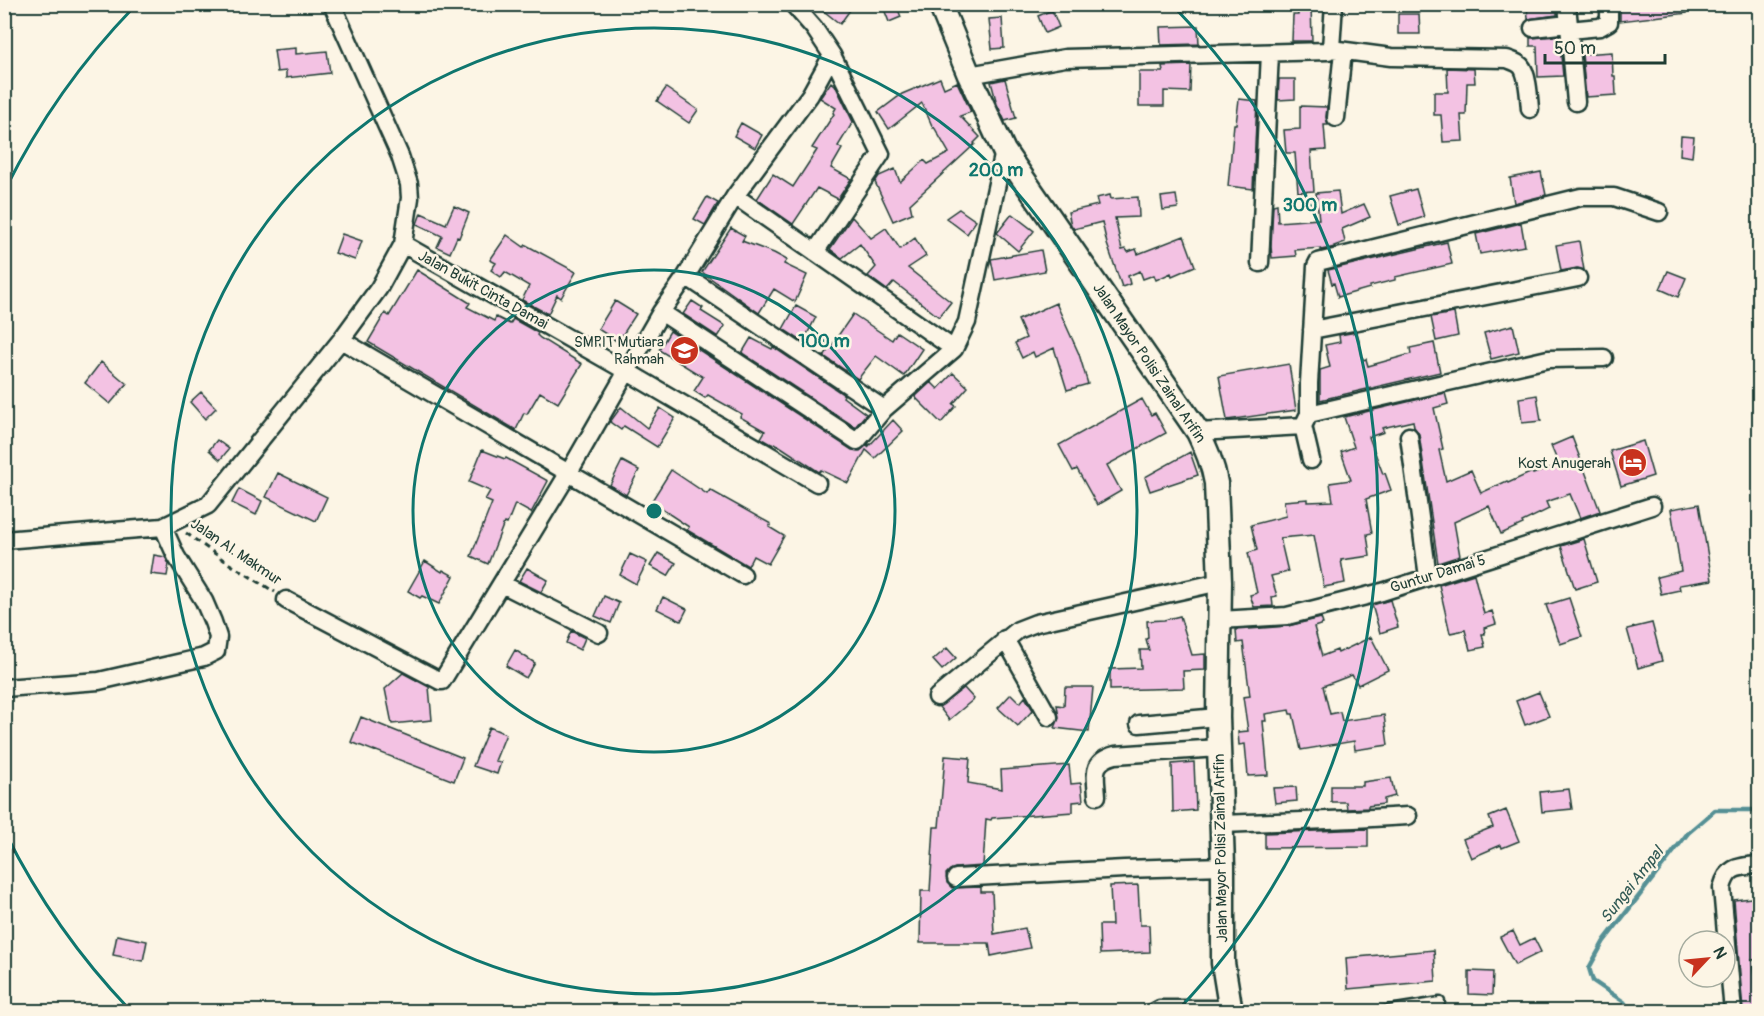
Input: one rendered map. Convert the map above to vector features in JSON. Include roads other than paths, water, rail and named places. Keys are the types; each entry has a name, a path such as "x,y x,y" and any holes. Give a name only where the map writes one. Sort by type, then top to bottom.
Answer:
{"main road":[{"name":"Jalan Mayor Polisi Zainal Arifin","path":"940,4 1004,151 1198,432 1209,455 1216,483 1220,582 1218,717 1224,866 1223,963 1230,1008"}],"street":[{"path":"4,540 168,526 208,506 341,340 379,288 403,244 410,198 409,184 400,156 332,4"},
{"path":"793,4 814,28 832,56 881,154 815,252"},
{"path":"1334,4 1337,50 1336,118"},
{"path":"1567,4 1576,102"},
{"path":"1533,28 1604,25 1609,22 1609,4"},
{"path":"969,75 1065,58 1337,50 1391,57 1507,59 1516,62 1525,72 1530,109"},
{"path":"1260,263 1270,53"},
{"path":"286,600 441,681 568,474 661,312 735,196 810,95 832,56"},
{"path":"661,312 858,441 884,409 954,349 967,322 1004,151"},
{"path":"735,196 954,349"},
{"path":"1311,460 1306,420 1316,265 1320,262 1581,198 1614,197 1659,212"},
{"name":"Jalan Bukit Cinta Damai","path":"403,244 626,370 817,483"},
{"path":"686,276 884,409"},
{"path":"1312,330 1578,278"},
{"path":"341,340 743,575"},
{"path":"1198,432 1306,420 1548,358 1604,358"},
{"path":"1409,436 1428,578"},
{"name":"Guntur Damai 5","path":"1220,620 1287,616 1382,592 1652,506"},
{"path":"4,688 99,681 204,657 216,651 218,637 213,622 204,601 176,556 168,526"},
{"path":"937,697 1017,630 1036,623 1220,582"},
{"path":"502,584 599,633"},
{"path":"1005,639 1049,717"},
{"path":"1139,724 1218,717"},
{"path":"1097,796 1095,769 1107,757 1219,748"},
{"path":"1222,824 1408,816"},
{"path":"1732,1011 1722,888 1731,870 1760,865"},
{"path":"956,878 1224,866"}],"lane":[{"path":"1377,1011 1440,1002"},
{"path":"1146,1011 1159,1005 1230,1008"}],"waterway":[{"name":"Sungai Ampal","path":"1631,1012 1624,1002 1593,981 1589,968 1604,941 1688,833 1715,810 1760,810"}],"place":[{"name":"SMPIT Mutiara Rahmah","path":"685,351"},
{"name":"Kost Anugerah","path":"1632,463"}]}
